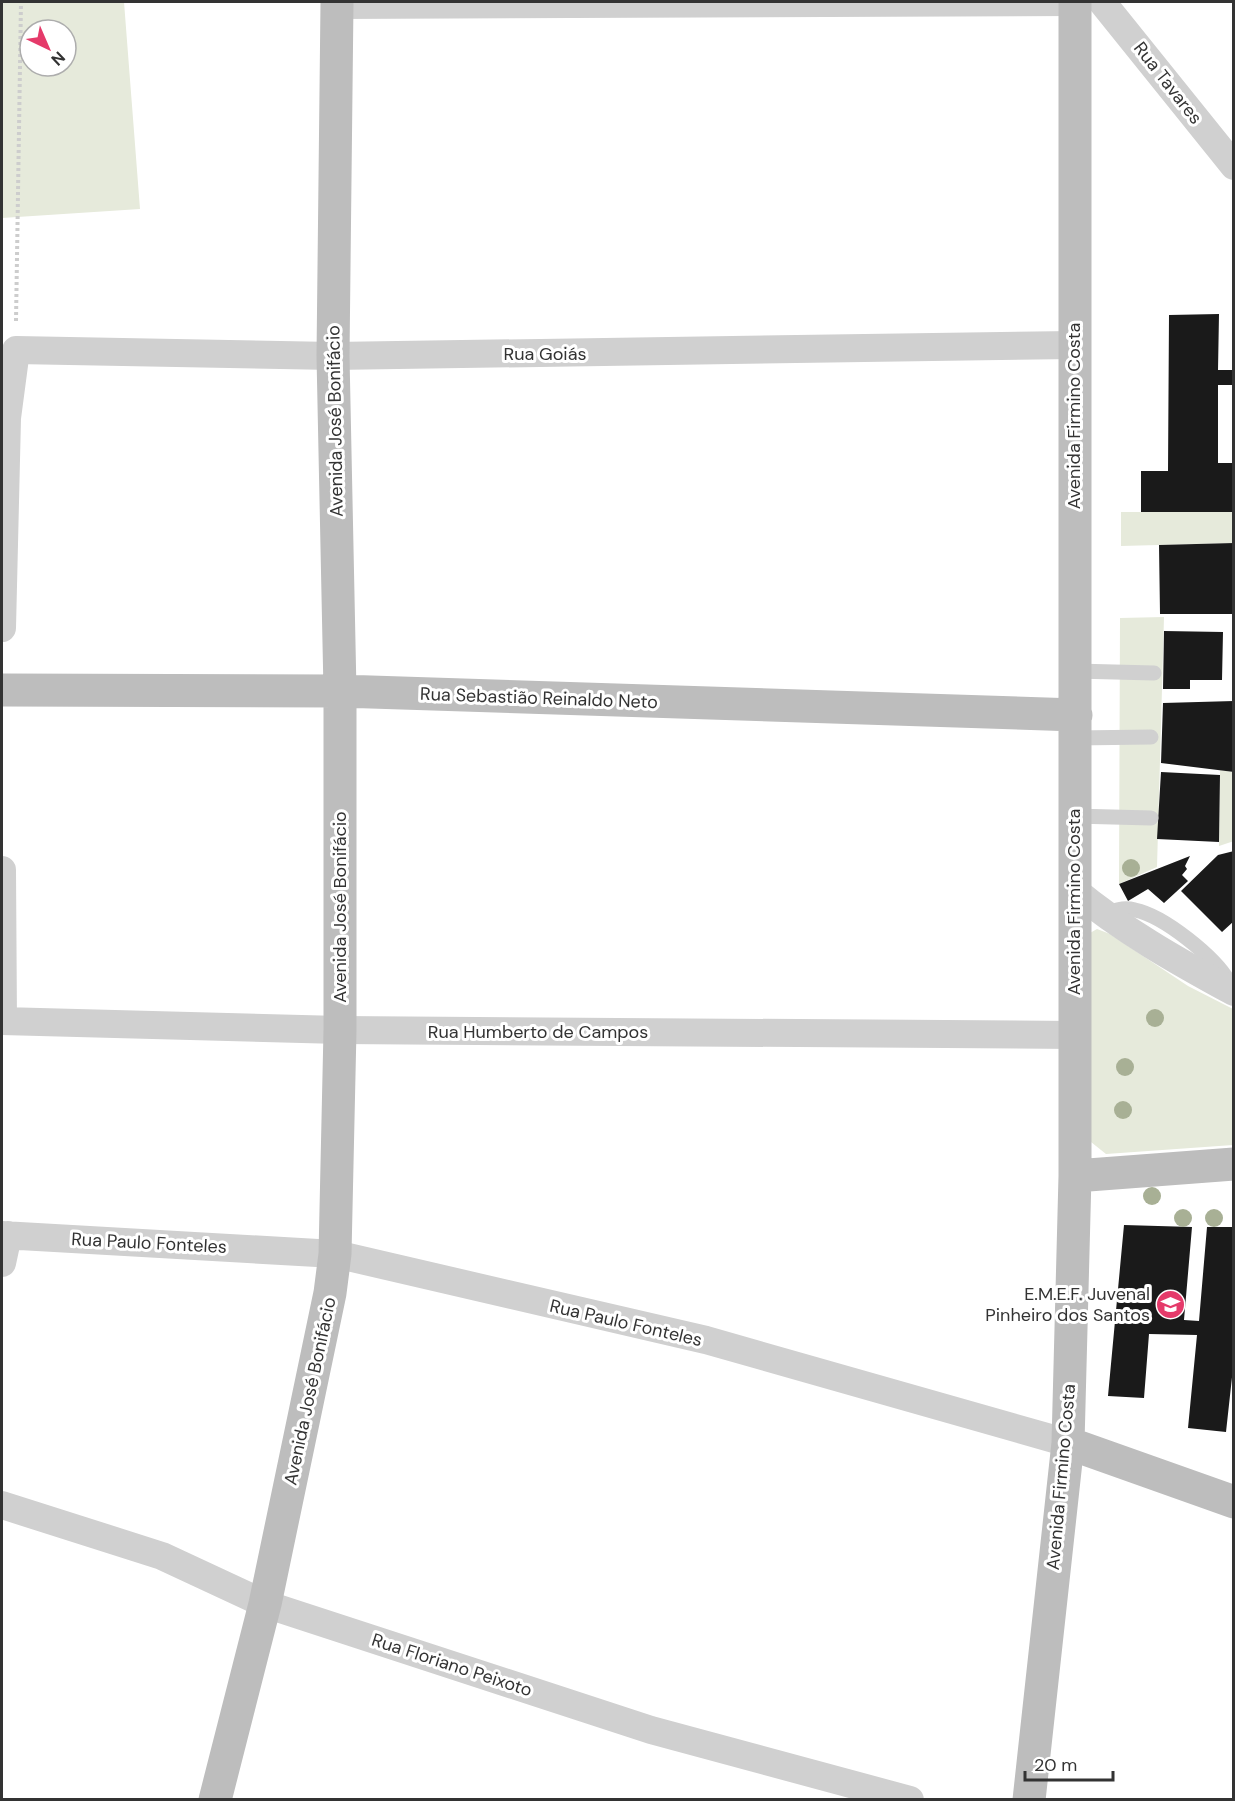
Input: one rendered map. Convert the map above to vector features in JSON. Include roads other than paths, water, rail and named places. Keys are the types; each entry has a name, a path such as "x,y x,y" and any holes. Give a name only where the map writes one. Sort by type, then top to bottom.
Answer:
{"street":[{"path":"337,3 1084,2"},
{"name":"Rua Tavares","path":"1084,2 1233,166"},
{"name":"Avenida Firmino Costa","path":"1029,1800 1068,1443 1075,1176 1073,345 1084,2"},
{"name":"Avenida José Bonifácio","path":"215,1800 265,1604 330,1293 335,1254 340,1030 340,692 333,356 337,3"},
{"name":"Rua Goiás","path":"2,628 7,418 16,350 333,356 1073,345"},
{"name":"Rua Sebastião Reinaldo Neto","path":"2,690 340,692 1075,726"},
{"path":"2,870 2,1021"},
{"path":"1073,888 1104,915 1180,963 1233,991"},
{"name":"Rua Humberto de Campos","path":"2,1021 340,1030 1075,1035"},
{"path":"1075,1176 1233,1164"},
{"path":"2,1263 5,1235"},
{"name":"Rua Paulo Fonteles","path":"5,1235 335,1254 706,1340 1068,1443 1233,1502"},
{"name":"Rua Floriano Peixoto","path":"2,1505 162,1556 265,1604 651,1730 910,1800"}],"lane":[{"path":"1075,671 1154,673"},
{"path":"1075,726 1151,737"},
{"path":"1074,816 1151,818"}],"place":[{"name":"E.M.E.F. Juvenal Pinheiro dos Santos","path":"1171,1304"}]}
